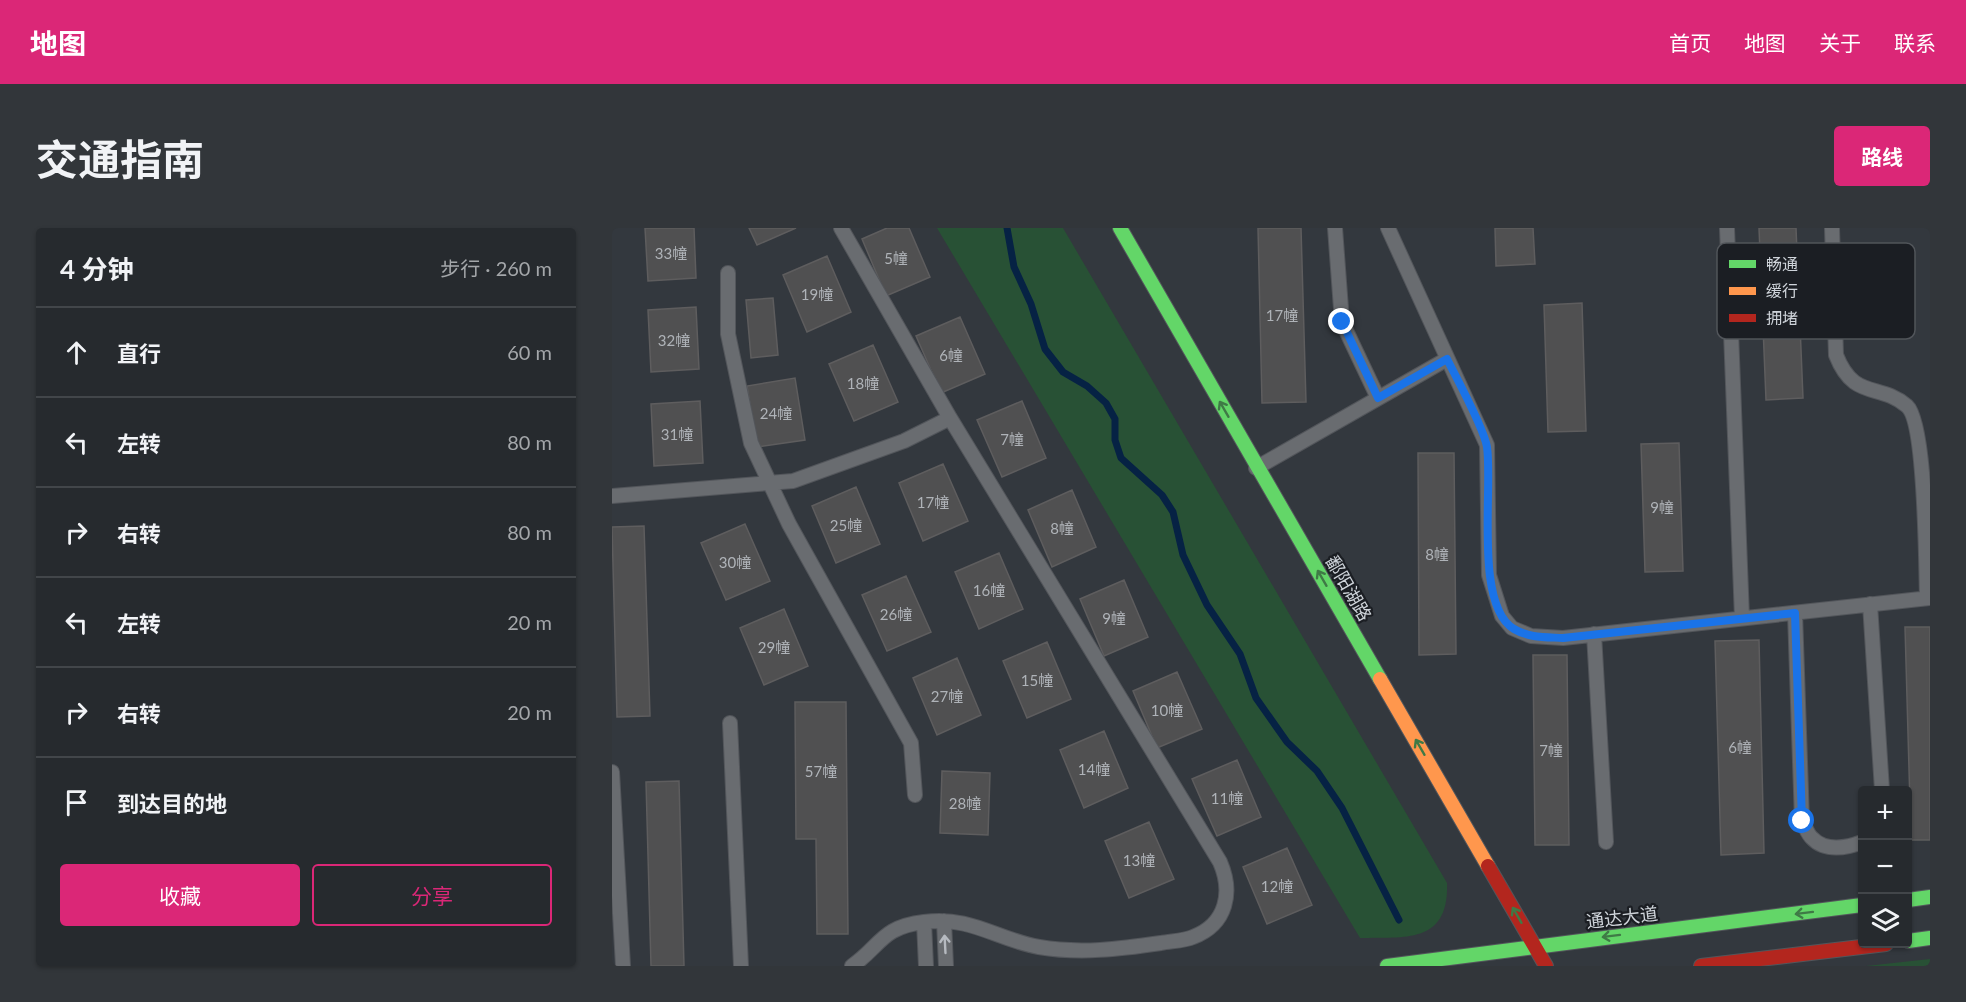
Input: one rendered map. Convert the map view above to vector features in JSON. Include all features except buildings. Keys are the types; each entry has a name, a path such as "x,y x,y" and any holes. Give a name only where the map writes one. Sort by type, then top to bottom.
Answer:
{"street":[{"name":"鄱阳湖路","path":"1120,228 1546,966"},
{"path":"1912,899 1930,897"},
{"name":"通达大道","path":"1387,966 1509,943 1535,946 1858,906"},
{"path":"1912,940 1930,938"},
{"path":"1509,943 1522,966"},
{"path":"1701,966 1858,947"}],"lane":[{"path":"841,228 950,418 1220,862 1227,878 1228,893 1224,908 1215,921 1192,938 1118,950 1075,951 1038,947 1006,939 969,923 924,922 897,928 880,939 852,966"},
{"path":"1335,228 1342,322 1378,398"},
{"path":"1388,228 1487,445 1489,575 1502,616 1512,628 1531,636 1563,638 1929,598 1920,450 1915,418 1909,408 1898,400 1856,385 1839,363 1836,355 1835,339"},
{"path":"1727,228 1728,243"},
{"path":"1832,228 1832,243"},
{"path":"728,273 728,334 751,443 789,524 911,743 915,795"},
{"path":"1731,339 1742,618"},
{"path":"1244,475 1447,359"},
{"path":"612,496 793,481 893,445 950,418"},
{"path":"1870,604 1882,786"},
{"path":"1795,613 1802,821 1811,838 1827,847 1848,848 1858,844"},
{"path":"1594,634 1606,842"},
{"path":"730,723 741,966"},
{"path":"612,772 623,966"},
{"path":"944,921 946,966"},
{"path":"924,922 926,966"}],"green space":[{"path":"937,228 1063,228 1447,883 1446,903 1441,917 1432,927 1422,933 1408,936 1360,938"},
{"path":"1930,959 1930,966 1866,966"}],"waterway":[{"path":"1007,228 1014,267 1031,304 1045,349 1063,372 1087,386 1106,403 1115,419 1115,440 1121,458 1162,495 1173,512 1183,555 1207,605 1240,654 1256,698 1287,742 1317,771 1342,808 1399,920"}],"traffic: fast":[{"path":"1120,228 1380,679"},
{"path":"1912,899 1930,897"},
{"path":"1387,966 1858,906"},
{"path":"1912,940 1930,938"}],"traffic: slow":[{"path":"1380,679 1488,866"}],"traffic: jam":[{"path":"1488,866 1546,966"},
{"path":"1701,966 1858,947"}],"route":[{"path":"1342,322 1378,398 1447,359 1487,445 1489,575 1495,600 1502,616 1512,628 1531,636 1563,638 1795,613 1799,788 1802,821"}]}
